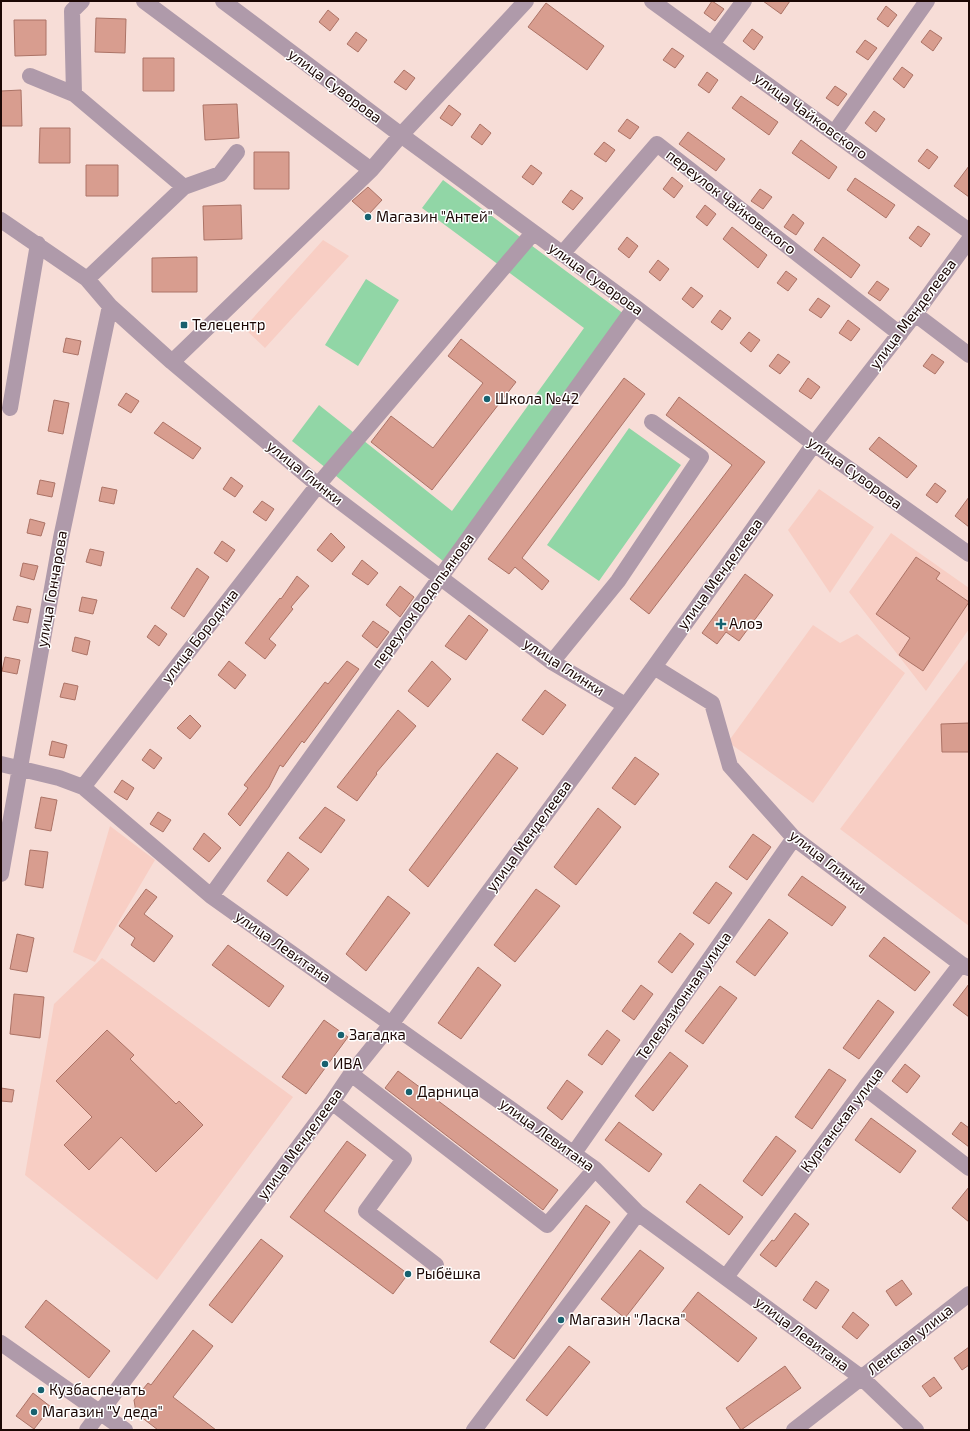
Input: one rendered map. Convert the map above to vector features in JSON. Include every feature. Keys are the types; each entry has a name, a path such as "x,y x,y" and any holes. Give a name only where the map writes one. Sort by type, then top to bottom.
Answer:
{"street":[{"path":"74,94 72,11 82,1"},
{"path":"144,1 370,170"},
{"name":"улица Суворова","path":"223,1 401,135 635,307 814,444 969,554"},
{"path":"172,362 370,170 526,1"},
{"name":"улица Чайковского","path":"652,1 969,231"},
{"path":"712,44 744,1"},
{"path":"834,132 927,1"},
{"path":"30,76 74,94 184,187"},
{"name":"переулок Чайковского","path":"562,254 657,144 900,334"},
{"path":"87,279 184,187 220,174 237,152"},
{"name":"улица Глинки","path":"1,220 87,279 110,306 172,362 318,485 552,662 625,705"},
{"name":"улица Бородина","path":"83,786 318,485 533,233"},
{"name":"улица Менделеева","path":"87,1430 332,1102 351,1074 392,1023 654,667 814,444 900,334 969,240"},
{"path":"10,408 38,244"},
{"name":"улица Гончарова","path":"1,874 61,538 110,306"},
{"name":"переулок Водопьянова","path":"211,896 635,307"},
{"path":"915,314 969,355"},
{"path":"552,662 618,581 701,457 652,422"},
{"name":"улица Глинки","path":"654,667 712,703 730,766 794,838 965,966"},
{"name":"улица Левитана","path":"1,764 21,768 83,786 211,896 392,1023 595,1169 638,1213 862,1378 916,1430"},
{"name":"Телевизионная улица","path":"574,1153 794,838"},
{"name":"Курганская улица","path":"726,1277 865,1088 965,966"},
{"path":"351,1074 546,1225 595,1169"},
{"path":"865,1088 969,1168"},
{"path":"332,1102 404,1158 366,1211 436,1265"},
{"path":"474,1430 638,1213"},
{"name":"Ленская улица","path":"794,1430 969,1294"},
{"path":"1,1343 125,1430"}],"shaded area":[{"path":"323,240 349,256 265,348 244,328"},
{"path":"819,489 874,527 830,593 788,530"},
{"path":"891,533 969,588 969,629 926,691 849,592"},
{"path":"813,625 840,643 857,634 905,673 813,803 728,742"},
{"path":"969,658 969,926 840,829"},
{"path":"110,826 155,860 95,962 73,952"},
{"path":"102,958 293,1097 157,1280 25,1175 54,1004"}],"green space":[{"path":"443,180 624,314 443,561 292,441 319,405 452,511 584,328 422,208"},
{"path":"366,279 399,300 358,366 325,345"},
{"path":"629,428 681,465 599,581 547,545"}],"building":[{"path":"712,1 724,9 715,21 704,13"},
{"path":"763,1 790,1 781,14"},
{"path":"546,3 604,46 587,70 528,27"},
{"path":"886,6 897,15 888,27 877,19"},
{"path":"328,10 339,19 330,31 319,22"},
{"path":"96,18 126,19 125,53 95,52"},
{"path":"14,20 46,20 46,55 15,56"},
{"path":"752,29 763,37 754,50 743,41"},
{"path":"930,30 942,38 933,51 921,42"},
{"path":"356,32 367,40 358,52 347,44"},
{"path":"865,40 877,48 868,60 856,52"},
{"path":"672,48 684,56 675,68 663,60"},
{"path":"143,58 174,58 174,91 143,91"},
{"path":"902,67 913,75 904,88 893,79"},
{"path":"404,70 415,78 406,90 394,82"},
{"path":"707,72 718,80 709,93 698,85"},
{"path":"835,86 847,94 838,106 826,98"},
{"path":"21,90 22,126 1,126 1,91"},
{"path":"741,96 778,122 769,135 732,108"},
{"path":"237,104 239,138 205,140 203,105"},
{"path":"449,105 461,114 452,126 440,118"},
{"path":"874,111 885,119 876,132 865,123"},
{"path":"627,119 639,127 630,139 618,131"},
{"path":"480,124 491,133 482,145 471,137"},
{"path":"40,128 70,128 70,163 39,163"},
{"path":"688,132 725,159 716,171 679,144"},
{"path":"801,140 837,167 829,179 792,153"},
{"path":"604,142 615,150 606,162 594,154"},
{"path":"927,149 938,157 929,169 918,161"},
{"path":"254,152 289,152 289,189 254,189"},
{"path":"86,165 118,165 118,196 86,196"},
{"path":"531,165 542,173 533,185 522,177"},
{"path":"969,166 969,197 954,186"},
{"path":"672,177 683,186 674,198 663,189"},
{"path":"855,178 895,205 886,218 847,190"},
{"path":"368,187 382,200 368,215 352,201"},
{"path":"760,189 772,197 763,209 751,201"},
{"path":"571,190 583,198 573,210 562,202"},
{"path":"241,205 242,239 204,240 203,206"},
{"path":"705,205 716,214 707,226 696,217"},
{"path":"793,214 804,223 796,235 784,227"},
{"path":"918,226 930,234 921,247 909,238"},
{"path":"732,227 767,255 758,268 723,239"},
{"path":"627,237 638,246 629,258 618,249"},
{"path":"823,237 860,265 851,278 814,250"},
{"path":"197,257 197,292 152,292 152,258"},
{"path":"658,260 669,269 660,281 649,272"},
{"path":"786,271 797,279 788,291 777,283"},
{"path":"877,281 889,289 880,301 868,293"},
{"path":"691,287 703,296 693,308 682,299"},
{"path":"818,298 830,306 821,318 809,310"},
{"path":"720,310 731,318 722,330 711,322"},
{"path":"848,320 860,329 851,341 839,333"},
{"path":"749,332 760,340 751,352 740,343"},
{"path":"66,338 81,341 78,355 63,352"},
{"name":"Школа №42","path":"461,339 516,382 432,490 371,442 391,416 433,448 483,383 448,356"},
{"path":"778,354 790,362 780,374 769,366"},
{"path":"932,354 944,362 935,374 923,366"},
{"path":"624,378 645,394 522,558 549,581 542,590 515,567 509,574 488,559"},
{"path":"808,378 820,387 811,399 799,391"},
{"path":"126,393 139,401 131,413 118,405"},
{"path":"679,397 765,462 649,614 630,599 732,465 666,415"},
{"path":"54,400 69,403 63,434 48,431"},
{"path":"163,422 201,448 193,459 154,433"},
{"path":"879,437 917,466 907,478 869,449"},
{"path":"231,477 243,486 235,497 223,489"},
{"path":"40,480 55,483 52,497 37,494"},
{"path":"935,483 946,491 937,503 926,495"},
{"path":"102,487 117,490 114,504 99,501"},
{"path":"969,497 969,527 955,516"},
{"path":"262,501 274,509 266,521 253,512"},
{"path":"30,519 45,523 41,536 27,533"},
{"path":"331,533 345,547 332,562 317,550"},
{"path":"222,541 235,550 227,562 214,553"},
{"path":"90,549 104,552 101,566 86,562"},
{"path":"916,557 940,573 936,579 969,602 923,671 899,655 910,638 876,614"},
{"path":"362,560 378,573 368,585 352,574"},
{"path":"23,563 38,566 34,580 20,576"},
{"path":"197,568 209,577 184,617 171,608"},
{"path":"745,574 773,595 739,641 726,632 717,644 702,633"},
{"path":"297,576 309,586 291,607 293,609 269,639 276,645 265,659 245,643 280,598 281,599"},
{"path":"400,586 414,597 400,617 386,605"},
{"path":"82,597 97,600 93,614 79,611"},
{"path":"17,606 31,609 28,623 13,620"},
{"path":"469,615 488,630 466,660 445,646"},
{"path":"373,621 389,632 377,648 362,636"},
{"path":"155,625 167,634 159,646 147,637"},
{"path":"75,637 90,641 87,655 72,651"},
{"path":"5,657 20,660 17,674 2,671"},
{"path":"229,661 246,675 235,689 218,675"},
{"path":"347,661 359,669 304,743 302,741 283,767 280,765 269,787 240,826 228,814 248,788 244,785 325,682 328,684"},
{"path":"432,661 451,679 428,707 408,691"},
{"path":"64,683 78,686 75,700 60,697"},
{"path":"545,690 566,705 543,735 522,720"},
{"path":"398,710 416,726 376,773 377,774 357,801 337,787"},
{"path":"190,715 201,726 190,739 177,728"},
{"path":"969,723 969,752 942,752 941,724"},
{"path":"52,741 67,745 64,758 49,755"},
{"path":"150,749 162,758 154,769 142,760"},
{"path":"497,753 518,768 428,887 409,870"},
{"path":"635,757 659,774 635,805 612,788"},
{"path":"122,780 134,788 127,800 114,792"},
{"path":"41,797 57,800 51,831 35,828"},
{"path":"325,807 345,820 321,853 299,838"},
{"path":"598,808 621,827 576,885 554,867"},
{"path":"158,812 171,820 163,832 150,824"},
{"path":"204,833 221,848 209,862 193,849"},
{"path":"753,834 771,847 747,880 729,867"},
{"path":"30,850 48,852 43,888 25,885"},
{"path":"288,852 309,869 287,896 267,881"},
{"path":"802,876 846,907 832,926 788,895"},
{"path":"716,882 732,893 709,924 693,913"},
{"path":"146,889 157,897 144,914 173,936 154,962 131,945 135,938 119,926"},
{"path":"536,889 560,906 515,962 494,945"},
{"path":"388,896 410,913 366,971 346,954"},
{"path":"769,919 788,933 755,976 736,962"},
{"path":"680,933 694,944 672,973 658,962"},
{"path":"17,934 34,938 27,972 10,969"},
{"path":"884,937 930,972 915,991 869,956"},
{"path":"228,945 284,986 269,1007 212,965"},
{"path":"478,967 501,985 461,1039 438,1023"},
{"path":"969,984 969,1017 953,1005"},
{"path":"641,985 653,994 634,1020 622,1011"},
{"path":"720,986 737,998 703,1044 685,1031"},
{"path":"14,994 44,997 40,1038 10,1034"},
{"path":"878,1000 894,1012 859,1059 843,1048"},
{"path":"324,1020 348,1037 306,1094 282,1077"},
{"path":"107,1030 134,1055 130,1059 176,1104 179,1101 203,1125 156,1172 121,1137 89,1170 64,1145 92,1117 56,1081"},
{"path":"607,1030 620,1040 602,1065 588,1055"},
{"path":"670,1052 688,1066 653,1111 635,1096"},
{"path":"905,1064 920,1076 907,1093 892,1081"},
{"path":"829,1069 846,1080 812,1129 795,1117"},
{"path":"398,1071 558,1190 543,1210 385,1088"},
{"path":"567,1080 583,1092 562,1120 547,1108"},
{"path":"1,1088 14,1090 12,1102 1,1101"},
{"path":"871,1118 916,1151 900,1173 855,1140"},
{"path":"619,1122 662,1154 649,1172 605,1140"},
{"path":"961,1122 969,1128 969,1147 952,1134"},
{"path":"776,1136 796,1151 762,1196 743,1181"},
{"path":"347,1141 366,1155 324,1211 408,1274 393,1294 290,1217"},
{"path":"700,1184 743,1217 729,1235 686,1202"},
{"path":"969,1187 969,1222 952,1208"},
{"path":"586,1205 610,1222 514,1359 490,1342"},
{"path":"795,1213 809,1224 776,1267 760,1255 772,1240 774,1241"},
{"path":"261,1239 283,1256 232,1323 209,1305"},
{"path":"640,1250 664,1268 625,1318 601,1299"},
{"path":"902,1280 912,1294 896,1306 886,1291"},
{"path":"816,1281 829,1290 816,1309 803,1300"},
{"path":"698,1292 757,1338 738,1362 680,1315"},
{"path":"46,1300 110,1351 89,1378 25,1327"},
{"path":"853,1312 869,1325 857,1339 842,1327"},
{"path":"193,1330 213,1346 173,1397 216,1430 158,1430 136,1413 134,1400 148,1383 151,1385"},
{"path":"569,1346 590,1362 547,1416 526,1400"},
{"path":"969,1347 969,1365 962,1370 954,1358"},
{"path":"785,1366 801,1388 741,1430 726,1408"},
{"path":"934,1377 942,1388 930,1397 922,1386"},
{"name":"Магазин \"У деда\"","path":"33,1393 51,1407 34,1429 16,1416"}],"place":[{"name":"Магазин \"Антей\"","path":"368,217"},
{"name":"Телецентр","path":"184,325"},
{"name":"Школа №42","path":"487,399"},
{"name":"Алоэ","path":"721,624"},
{"name":"Загадка","path":"341,1035"},
{"name":"ИВА","path":"325,1064"},
{"name":"Дарница","path":"409,1092"},
{"name":"Рыбёшка","path":"408,1274"},
{"name":"Магазин \"Ласка\"","path":"561,1320"},
{"name":"Кузбаспечать","path":"41,1390"},
{"name":"Магазин \"У деда\"","path":"34,1412"}]}
